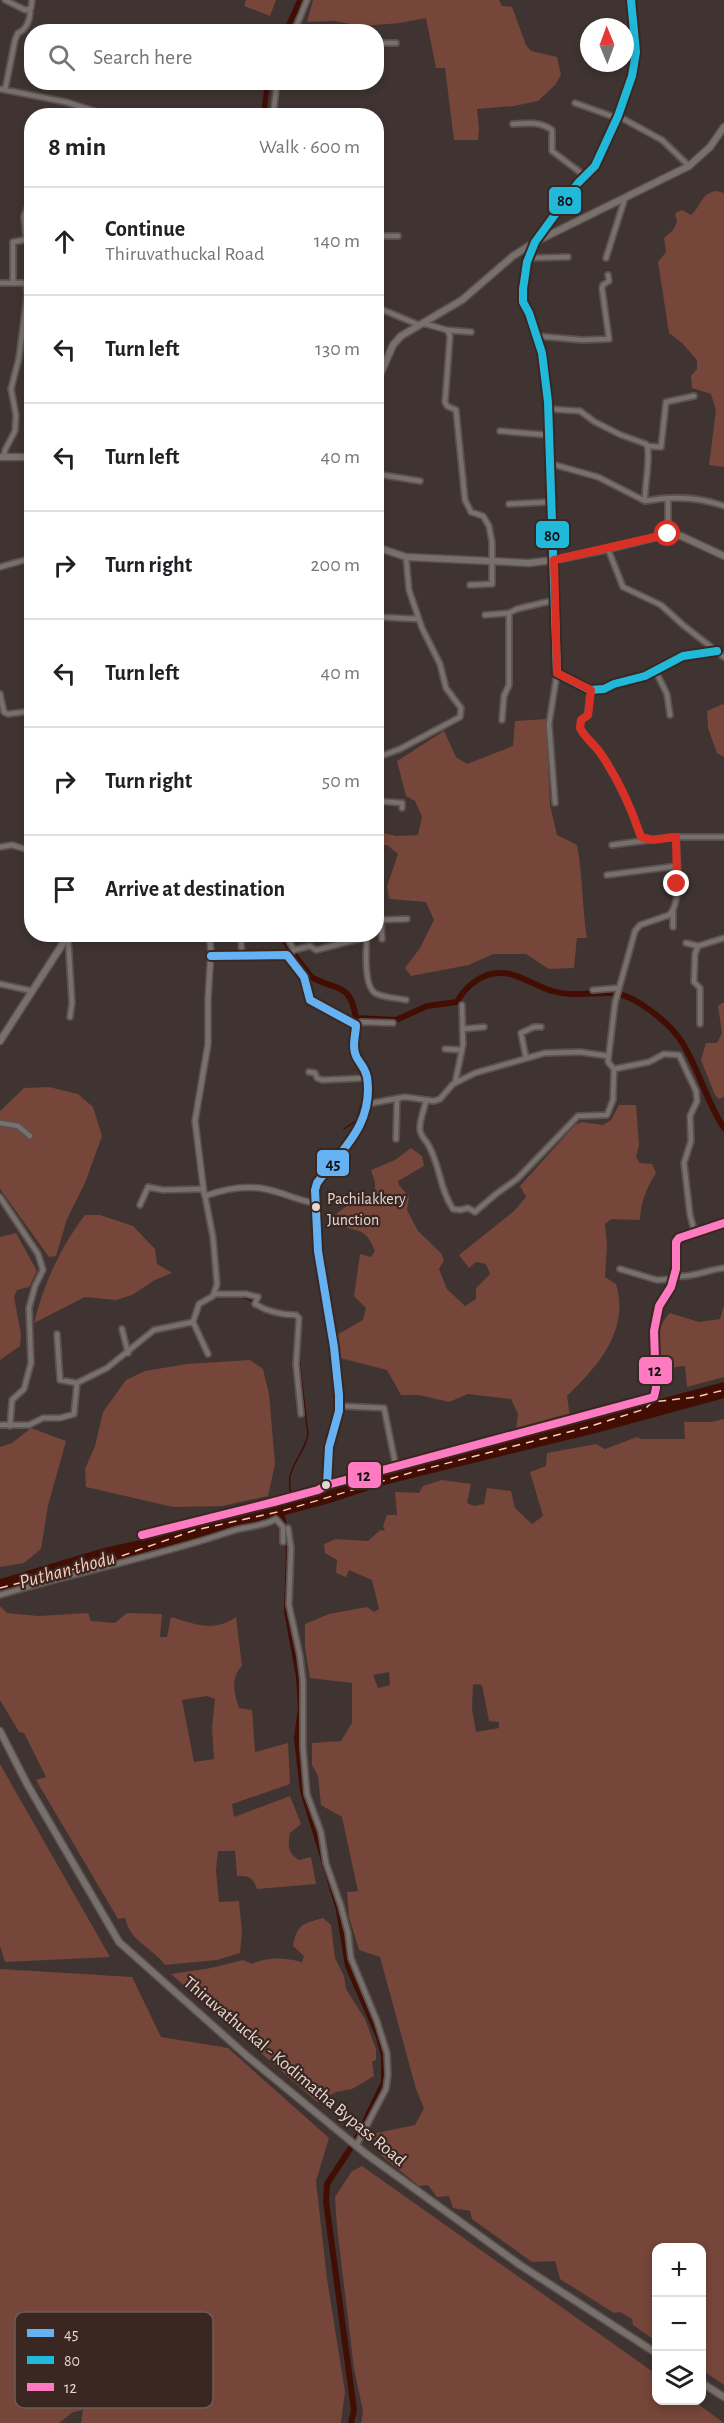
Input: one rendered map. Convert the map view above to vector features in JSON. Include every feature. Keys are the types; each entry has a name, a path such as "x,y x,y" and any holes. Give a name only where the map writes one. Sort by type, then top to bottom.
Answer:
{"main road":[{"path":"384,366 393,345 406,332 462,300 507,260 535,242 688,166 710,147 724,127"},
{"path":"2,457 24,457"},
{"path":"384,550 406,557 521,563 554,560 668,534 681,536 724,556"},
{"path":"1,1037 64,942"},
{"name":"Thiruvathuckal - Kodimatha Bypass Road","path":"0,1731 27,1784 119,1942 248,2056 356,2146 520,2265 654,2351"},
{"path":"706,2386 724,2397"}],"street":[{"path":"5,0 25,10 30,10"},
{"path":"26,24 32,0"},
{"path":"297,24 307,0"},
{"path":"555,802 549,724 557,673 554,560 548,464 548,409 542,353 523,302 528,258 541,230 595,166 618,117 632,76 636,52 631,0"},
{"path":"24,27 15,40 2,89 85,108"},
{"path":"384,43 396,43"},
{"path":"274,108 276,90"},
{"path":"575,103 618,117 662,140 688,166"},
{"path":"513,124 545,125 553,131 551,150 585,176"},
{"path":"606,258 625,198"},
{"path":"384,236 398,236"},
{"path":"13,282 12,247 14,242 24,240"},
{"path":"528,258 568,257"},
{"path":"537,336 582,340 609,339 602,288 609,281 608,275"},
{"path":"0,283 24,284"},
{"path":"384,311 420,324 471,332"},
{"path":"2,457 15,432 16,415 11,389 19,358 24,319"},
{"path":"447,330 450,336 446,402 447,406 456,410 465,500 469,509 483,516 489,526 493,562 492,584 470,585"},
{"path":"548,409 580,411 595,422 647,446 661,447 666,402 694,396"},
{"path":"500,431 548,435"},
{"path":"645,501 644,485 649,455 647,446"},
{"path":"548,464 598,477 645,501 668,498 708,500 724,506"},
{"path":"384,475 420,481"},
{"path":"668,498 668,534"},
{"path":"509,504 550,502"},
{"path":"608,549 622,587 661,604 683,625 724,657"},
{"path":"384,756 460,717 462,713 461,708 446,688 440,664 419,619 407,582 406,557"},
{"path":"0,567 24,560"},
{"path":"485,615 509,613 555,600"},
{"path":"502,720 504,696 508,685 509,613"},
{"path":"384,617 419,619"},
{"path":"557,673 591,690 604,689 620,681 645,676 683,656 717,651"},
{"path":"655,670 667,694 670,715"},
{"path":"591,690 588,715 581,720 580,728 600,753 618,782 641,837 647,840"},
{"path":"0,694 4,712 8,714 24,712"},
{"path":"384,802 402,803 402,808"},
{"path":"673,927 672,912 677,884 676,837"},
{"path":"612,845 676,837 724,837"},
{"path":"0,847 12,845 24,849"},
{"path":"607,875 677,866"},
{"path":"426,1101 420,1128 422,1137 432,1151 447,1200 453,1209 468,1208 475,1212 517,1179 572,1120 578,1116 607,1115 613,1100 614,1070 608,1062 608,1056 615,1003 634,931 640,925 672,912"},
{"path":"384,920 406,919"},
{"path":"686,944 698,946 724,938"},
{"path":"69,942 72,1003 70,1017"},
{"path":"210,942 208,1044 195,1121 203,1189 213,1237 217,1284 214,1294"},
{"path":"241,942 242,957"},
{"path":"289,942 294,951"},
{"path":"211,956 287,955 310,946 316,950 342,942"},
{"path":"366,942 365,953 370,988 376,994 406,1000"},
{"path":"698,946 694,954 694,982 700,988 700,1024"},
{"path":"287,955 304,977 309,1000 354,1023 393,1023"},
{"path":"0,984 32,991"},
{"path":"593,990 618,988"},
{"path":"454,1083 462,1050 462,1005"},
{"path":"327,1485 331,1437 338,1420 339,1406 334,1347 318,1251 315,1203 317,1183 357,1132 364,1119 367,1104 367,1078 364,1067 355,1054 354,1023"},
{"path":"463,1029 484,1027"},
{"path":"526,1058 521,1033 534,1027 542,1027"},
{"path":"446,1049 462,1050"},
{"path":"367,1104 405,1097 426,1101 440,1099 454,1083 475,1072 526,1058 561,1052 608,1056"},
{"path":"614,1070 649,1062 664,1054 679,1056 696,1091 698,1101 690,1116 691,1141 684,1163 690,1215 695,1233"},
{"path":"309,1072 315,1073 317,1078 322,1080 367,1078"},
{"path":"396,1139 397,1098"},
{"path":"0,1123 18,1126 30,1136"},
{"path":"140,1205 148,1187 163,1190 203,1189"},
{"path":"205,1196 245,1187 266,1189 303,1202 315,1203"},
{"path":"0,1197 38,1254 43,1270 34,1286 29,1308 31,1363 24,1389 12,1400 10,1426"},
{"path":"142,1534 291,1497 327,1485 653,1399 656,1388 654,1331 659,1306 674,1277 676,1242 678,1238 724,1223"},
{"path":"620,1269 657,1280 696,1275 708,1270 724,1268"},
{"path":"208,1354 193,1322 199,1304 214,1294 246,1294 258,1297 255,1304 265,1310 296,1315 299,1318 296,1364 301,1413"},
{"path":"57,1334 60,1380 77,1383 107,1368 154,1330 193,1322"},
{"path":"122,1329 128,1353"},
{"path":"0,1425 28,1425 44,1418 60,1418 74,1413 77,1383"},
{"path":"339,1406 384,1408 396,1467"},
{"path":"0,1594 138,1559 241,1528 268,1524 276,1519 283,1527 283,1542"},
{"path":"288,1528 291,1548 289,1605 303,1681 303,1748 307,1794 321,1832 326,1863 341,1906 351,1958 377,2021 387,2053 386,2089 356,2146"}],"shaded area":[{"path":"246,0 276,0 270,16 244,6"},
{"path":"313,0 499,0 502,6 512,7 526,45 531,51 557,57 561,75 555,85 538,101 514,106 477,109 478,140 454,140 445,68 436,68 426,18 384,24 307,22"},
{"path":"717,191 724,193 724,467 709,465 716,410 711,394 692,388 691,376 697,369 697,360 682,343 669,333 658,262 666,252 664,238 673,230 677,222 675,213 682,210 691,215 707,194"},
{"path":"723,704 724,757 717,753 708,728 707,711"},
{"path":"546,719 550,805 557,835 577,845 587,938 577,938 574,968 549,969 526,954 493,954 469,965 411,976 405,968 420,948 434,920 426,902 389,899 387,886 398,854 384,845 384,833 396,836 418,835 422,817 415,801 406,796 397,761 444,731 456,757 467,764 513,746 515,721"},
{"path":"724,1003 724,1097 719,1099 715,1095 701,1060 706,1043 717,1043 722,1033 718,1006"},
{"path":"49,1087 78,1094 93,1107 102,1136 85,1183 67,1219 56,1256 49,1257 0,1189 0,1111 24,1088"},
{"path":"619,1105 636,1105 639,1145 636,1157 640,1163 652,1164 656,1173 645,1195 640,1220 611,1219 605,1224 607,1245 605,1277 616,1284 619,1317 615,1332 600,1360 567,1396 570,1417 516,1431 518,1414 511,1399 468,1394 449,1402 419,1395 401,1395 387,1370 340,1358 335,1336 363,1320 366,1308 354,1296 360,1254 371,1257 375,1251 367,1236 336,1221 337,1213 350,1204 375,1197 375,1182 371,1170 395,1160 411,1148 422,1156 424,1166 398,1181 399,1185 409,1197 407,1210 418,1231 441,1253 444,1260 439,1269 447,1289 465,1306 476,1299 476,1288 490,1274 486,1264 476,1262 469,1268 459,1255 514,1211 526,1197 520,1186 575,1125 582,1122 603,1125 611,1120"},
{"path":"85,1215 100,1215 133,1226 155,1249 157,1264 172,1273 155,1280 132,1295 116,1300 85,1297 34,1323 42,1294 54,1266"},
{"path":"16,1233 37,1271 29,1287 17,1290 14,1297 21,1334 20,1346 0,1360 0,1237"},
{"path":"724,1305 724,1377 687,1387 685,1366 658,1369 659,1332 670,1313 699,1322 720,1319"},
{"path":"250,1360 263,1369 269,1394 275,1464 268,1496 222,1506 173,1507 86,1487 85,1469 95,1446 103,1412 126,1380 145,1371 187,1364"},
{"path":"724,1419 724,2385 706,2373 706,2243 652,2243 652,2338 633,2325 632,2319 620,2312 614,2313 560,2279 555,2261 532,2262 472,2219 470,2211 453,2208 449,2196 437,2197 428,2185 419,2186 382,2156 372,2134 415,2125 424,2108 416,2089 380,1957 359,1950 349,1917 347,1892 358,1891 342,1817 321,1805 318,1776 312,1765 312,1743 341,1741 352,1723 352,1683 310,1678 305,1648 305,1624 329,1614 367,1607 374,1612 379,1609 372,1580 349,1570 346,1577 336,1573 337,1560 325,1553 324,1544 336,1539 368,1541 380,1530 385,1531 383,1526 387,1515 397,1515 395,1492 419,1493 423,1486 442,1480 471,1484 467,1503 474,1506 484,1504 487,1488 511,1491 515,1508 532,1524 543,1516 530,1472 546,1466 547,1453 596,1444 605,1449 637,1437 641,1439 685,1439 684,1422 711,1422","holes":["389,1672 390,1685 378,1688 373,1675","473,1685 482,1685 489,1721 499,1722 499,1728 476,1732 472,1709"]},
{"path":"31,1428 66,1441 48,1506 41,1549 24,1563 0,1567 0,1447 12,1443"},
{"path":"0,1606 7,1613 38,1616 88,1613 91,1621 115,1623 127,1613 162,1614 160,1637 167,1637 171,1617 211,1626 236,1617 242,1666 234,1681 239,1708 252,1710 255,1752 288,1743 290,1784 232,1804 234,1817 290,1796 301,1824 290,1833 289,1849 299,1860 311,1857 316,1884 257,1889 250,1878 237,1876 235,1851 218,1851 216,1870 219,1902 239,1901 242,1931 240,1953 217,1960 165,1965 137,1939 125,1918 118,1919 36,1780 46,1777 24,1733 19,1732 0,1700","holes":["207,1696 215,1699 212,1728 214,1759 194,1762 182,1700"]},
{"path":"0,1764 110,1957 5,1962 0,1946"},
{"path":"323,1918 331,1925 335,1958 344,1976 346,1989 365,2019 376,2049 376,2060 372,2062 374,2076 352,2089 336,2092 317,2102 171,1974 243,1960 252,1964 277,1958 302,1962 304,1956 293,1946 296,1933 305,1924"},
{"path":"0,1969 132,1977 161,2037 228,2048 329,2138 316,2181 327,2279 345,2392 341,2423 81,2423 83,2410 73,2412 59,2423 0,2423"},
{"path":"362,2166 652,2371 652,2405 699,2405 724,2423 361,2423 363,2411 354,2369 335,2197 352,2171"}],"water":[{"path":"297,0 304,0 292,24 286,24"},
{"path":"264,90 269,90 267,108 262,108"},
{"name":"Puthan thodu","path":"724,1382 724,1398 721,1399 600,1432 388,1484 330,1503 0,1591 0,1579 104,1548 172,1533 198,1523 268,1505 286,1503 289,1498 332,1489 404,1467"}],"waterway":[{"path":"286,942 312,977 347,993 354,1007 356,1018 396,1020 427,1006 457,1002 474,982 486,975 500,973 520,977 560,993 612,993 630,998 658,1016 679,1038 724,1128"},
{"path":"351,1025 355,1058"},
{"path":"344,1129 356,1121 362,1103 364,1079"},
{"path":"240,1296 260,1304"},
{"path":"290,1313 300,1314 302,1319 299,1358 308,1435 290,1476 291,1496"},
{"path":"281,1512 289,1549 287,1611 299,1677 301,1708 297,1738 303,1791 339,1910 348,1966 379,2037 384,2056 384,2082 356,2140"},
{"path":"350,2149 327,2184 326,2201 354,2410 351,2423"}],"ferry route":[{"path":"0,1588 110,1560 195,1530 282,1511 413,1472 588,1427 645,1409 652,1402 696,1397 724,1390"}],"transit line":[{"name":"80","path":"631,0 636,52 632,76 618,116 595,166 578,183 535,242 527,262 523,289 523,302 542,353 548,402 557,673 590,690 604,689 645,676 683,656 717,651"},
{"name":"45","path":"211,956 287,955 304,977 310,1000 356,1025 354,1050 367,1077 366,1108 354,1134 317,1183 315,1190 318,1251 334,1347 339,1395 339,1411 329,1447 327,1485"},
{"name":"12","path":"142,1535 274,1502 318,1490 327,1485 654,1397 656,1388 654,1331 659,1306 671,1287 676,1269 676,1242 679,1238 724,1223"}],"place":[{"name":"Pachilakkery Junction","path":"316,1207"}],"route":[{"path":"668,534 554,560 557,673 591,690 588,715 581,720 580,728 600,753 618,782 630,804 641,837 647,840 676,837 677,884"}]}
